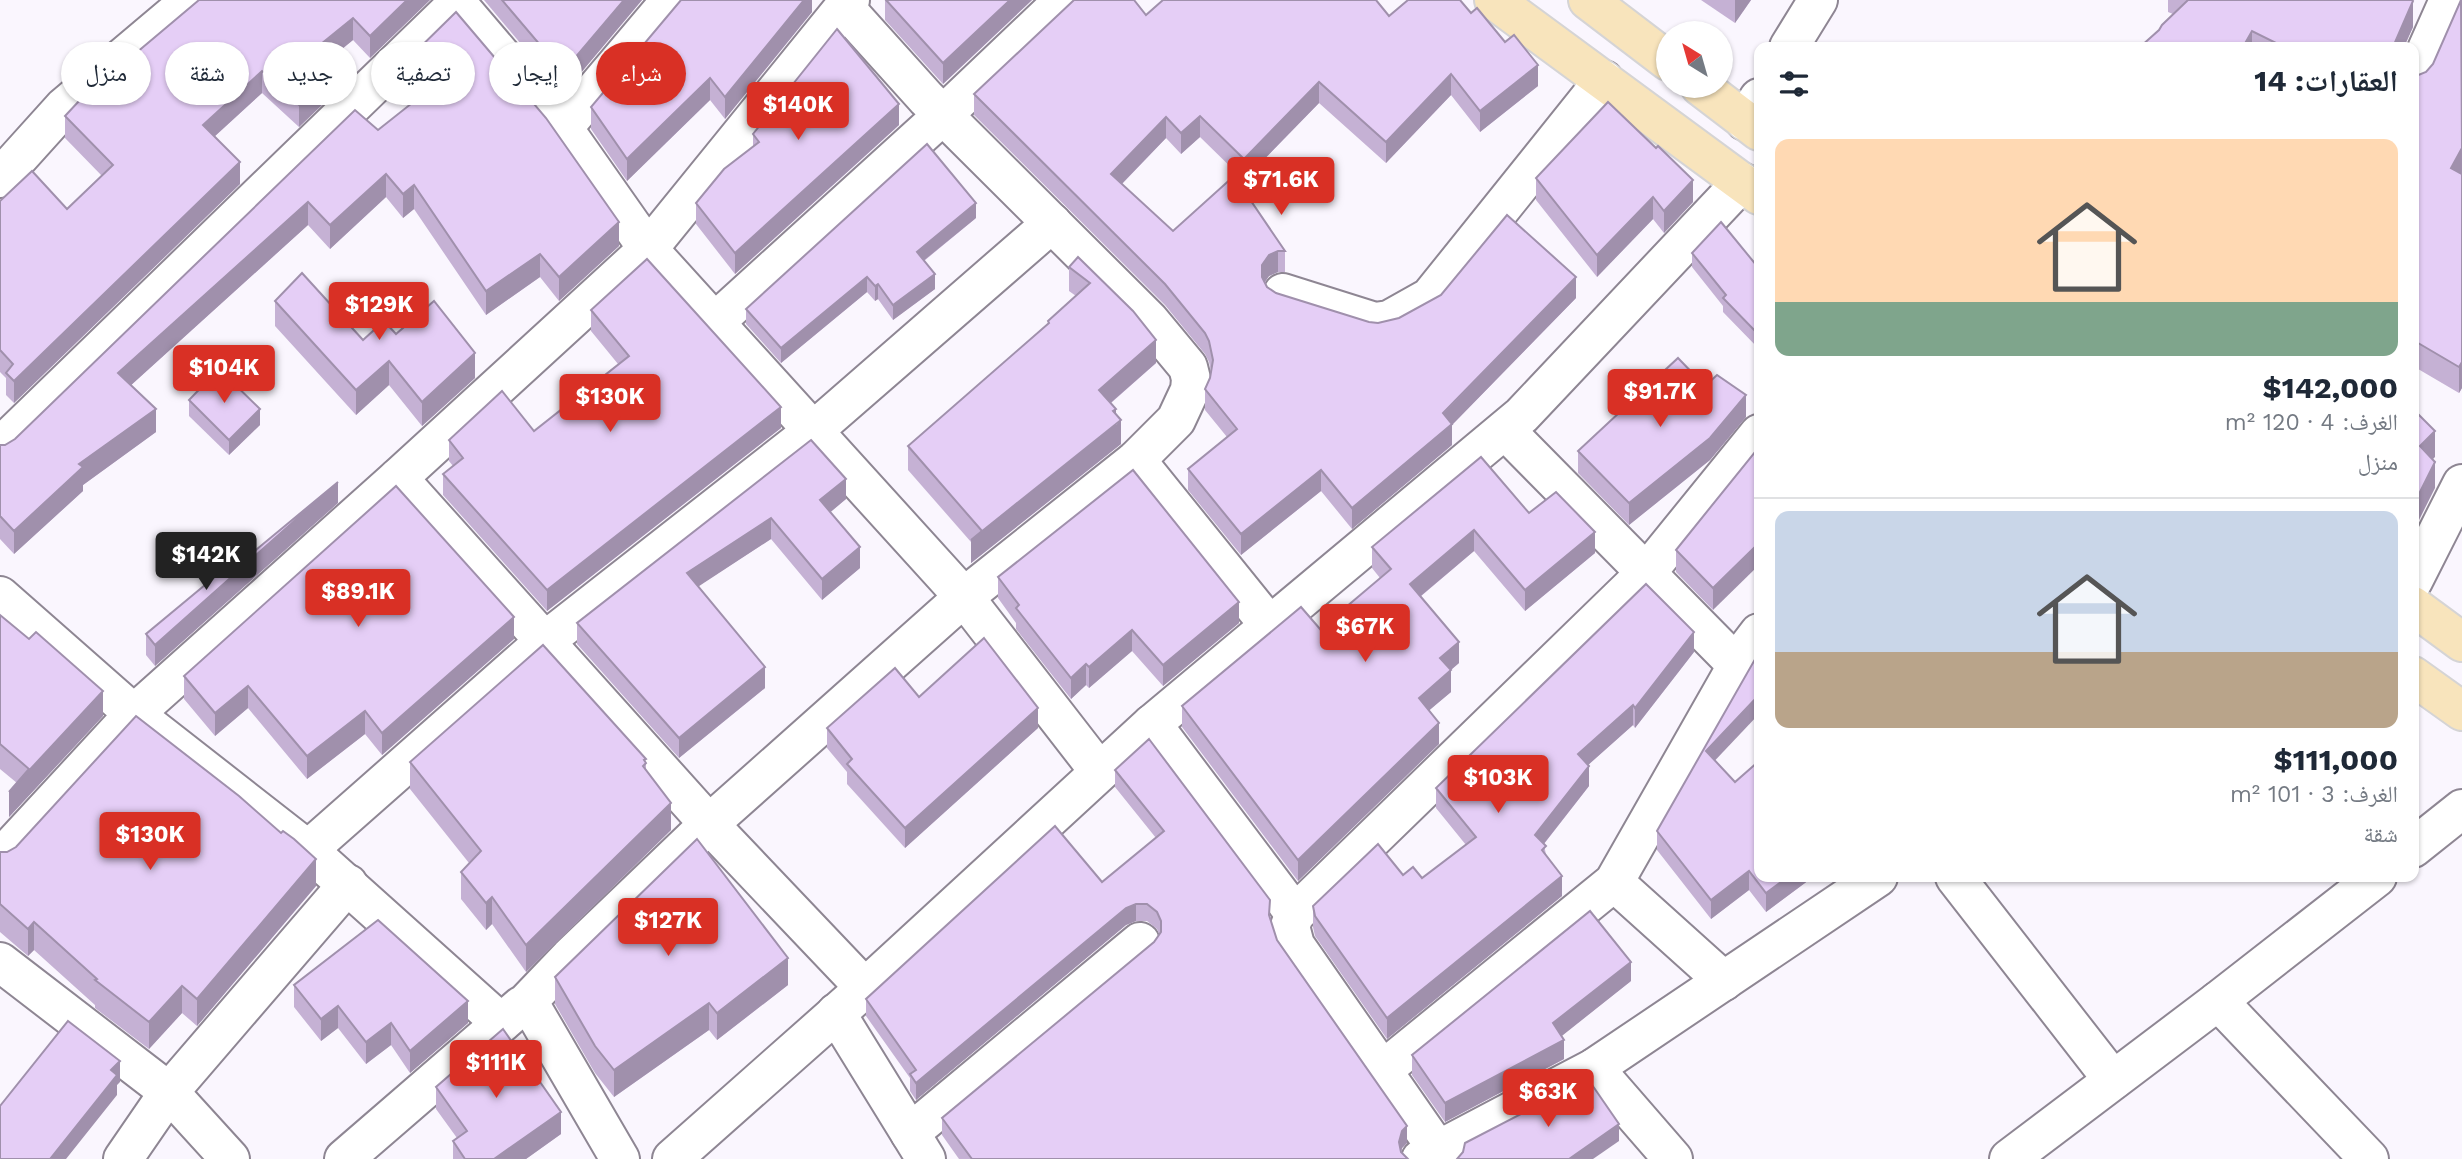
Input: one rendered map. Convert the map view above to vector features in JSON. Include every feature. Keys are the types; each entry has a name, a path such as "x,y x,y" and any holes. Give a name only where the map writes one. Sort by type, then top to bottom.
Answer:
{"main road":[{"path":"1494,0 1751,188"},
{"path":"1587,0 1656,52"},
{"path":"1722,98 1754,116"},
{"path":"2419,610 2462,642"},
{"path":"2419,680 2462,711"}],"street":[{"path":"0,178 64,107 191,0"},
{"path":"563,128 671,0"},
{"path":"715,322 943,115 1064,0"},
{"path":"1792,42 1818,0"},
{"path":"2419,68 2449,0"},
{"path":"0,447 456,2 563,128 648,248 964,597 1099,771"},
{"path":"0,859 134,714 398,478 648,248 847,3 943,115 1149,320 1188,367 1190,390 1176,421 1136,460 964,597 709,824 514,1012 344,1159"},
{"path":"1283,293 1375,322 1389,320 1430,297 1604,80"},
{"path":"672,1159 866,988 1152,724 1522,415 1751,188"},
{"path":"308,850 545,641 813,431 1052,223"},
{"path":"1505,430 1738,666"},
{"path":"1754,440 1647,572 1296,914 1290,926 1295,945 1384,1069 1435,1156 1594,1068 1871,882"},
{"path":"1136,460 1270,626"},
{"path":"398,478 709,824 866,988"},
{"path":"2419,569 2462,484"},
{"path":"0,596 134,714 514,1012 620,1159"},
{"path":"1384,1069 1614,882 1754,641"},
{"path":"1152,724 1296,914"},
{"path":"2419,843 2462,809"},
{"path":"1614,882 1724,981"},
{"path":"1959,882 2113,1080"},
{"path":"2009,1159 2371,882"},
{"path":"123,1159 169,1092 348,884"},
{"path":"836,1013 918,1146 1140,942"},
{"path":"0,962 169,1092 230,1159"},
{"path":"2218,1001 2369,1159"},
{"path":"1594,1068 1668,1157"}],"building":[{"path":"199,0 407,0 370,36 353,18 323,42 263,42 263,72 249,83 249,42 165,42 165,105 225,105 203,125 240,162 14,381 6,373 13,364 0,350 0,201 32,171 67,209 113,165 65,116 75,105 151,105 149,42"},
{"path":"502,0 624,0 582,50 582,42 538,42"},
{"path":"681,0 804,0 725,97 710,78 686,101 686,42 646,42"},
{"path":"886,0 1010,0 943,63"},
{"path":"1074,0 1134,0 1146,15 1163,0 1376,0 1389,16 1408,0 1460,0 1471,13 1477,8 1505,42 1514,35 1538,65 1480,111 1451,74 1386,142 1319,82 1244,159 1200,116 1181,133 1166,117 1111,174 1173,231 1234,176 1285,251 1269,255 1262,265 1262,277 1267,287 1276,293 1369,322 1378,323 1399,318 1441,295 1507,215 1576,277 1443,413 1452,424 1352,508 1321,470 1241,534 1188,469 1237,429 1205,389 1213,360 1205,333 1165,284 974,94"},
{"path":"2188,0 2413,1 2395,42 2274,42 2252,31 2246,42 2146,42"},
{"path":"2461,0 2462,148 2451,168 2462,174 2462,362 2459,367 2419,344 2419,75 2433,64"},
{"path":"456,12 489,51 489,105 535,105 619,222 559,277 540,254 486,291 414,185 403,194 386,174 330,225 308,202 118,373 156,409 79,464 83,467 14,531 0,516 0,445 15,439 355,110 378,130 410,105 475,105 475,42 425,42"},
{"path":"837,29 899,104 735,253 696,203 724,169 759,142 753,134"},
{"path":"596,101 596,105 682,105 627,159 591,107"},
{"path":"1608,102 1693,180 1664,211 1653,197 1597,255 1536,178"},
{"path":"927,144 976,203 917,252 935,274 893,305 878,284 875,286 867,277 781,348 746,309"},
{"path":"1721,222 1754,262 1754,330 1723,298 1726,295 1692,253"},
{"path":"1078,257 1133,311 1156,340 1099,390 1116,409 1113,411 1121,420 971,540 982,531 908,446 1049,323 1048,321 1090,283 1069,267"},
{"path":"647,259 781,407 547,590 443,474 463,458 449,440 502,391 534,431 629,356 591,310"},
{"path":"302,273 363,340 384,321 396,334 434,301 475,353 422,402 389,361 356,390 275,301"},
{"path":"1678,358 1705,386 1717,375 1746,395 1710,438 1629,503 1578,451"},
{"path":"219,369 260,409 229,440 189,400"},
{"path":"2419,415 2435,431 2420,446 2435,462 2419,494"},
{"path":"811,440 846,479 820,500 860,547 822,579 771,518 687,573 765,667 679,738 577,623"},
{"path":"1754,453 1754,548 1713,588 1676,550"},
{"path":"1481,457 1529,513 1556,492 1595,532 1525,590 1474,530 1410,584 1459,642 1440,658 1451,670 1419,698 1439,723 1298,860 1182,706 1301,607 1320,629 1391,569 1372,547"},
{"path":"1133,470 1239,602 1163,665 1132,630 1089,667 1086,664 1071,678 1016,608 1019,605 998,577"},
{"path":"338,482 155,645 146,634 235,560 239,564"},
{"path":"396,486 514,617 382,733 365,711 307,756 248,686 215,713 184,676"},
{"path":"1646,584 1694,632 1635,708 1633,705 1578,754 1589,766 1535,835 1546,846 1542,850 1562,876 1387,1018 1315,916 1313,906 1378,844 1403,875 1413,867 1422,878 1476,837 1436,788"},
{"path":"0,615 29,639 36,632 103,691 9,792 29,769 0,744"},
{"path":"984,638 1038,708 905,828 847,764 852,759 827,728 895,668 919,697"},
{"path":"543,645 646,759 643,766 671,803 526,945 492,897 486,903 461,872 481,851 410,762"},
{"path":"1754,661 1754,700 1706,751 1735,782 1754,765 1754,877 1749,871 1711,900 1657,831"},
{"path":"136,716 316,859 197,999 182,986 149,1022 95,980 97,979 34,922 28,929 0,904 0,852 16,847"},
{"path":"1149,739 1270,900 1269,915 1277,940 1407,1126 1402,1131 1399,1142 1401,1152 1408,1159 972,1159 942,1118 1154,942 1161,932 1161,921 1157,912 1147,904 1126,908 916,1083 910,1074 916,1070 866,999 1055,826 1102,882 1164,831 1115,770"},
{"path":"697,839 788,958 717,1013 709,1003 614,1070 595,1046 555,977"},
{"path":"1758,882 1781,882 1766,893"},
{"path":"1590,911 1631,962 1553,1023 1564,1040 1445,1103 1412,1055"},
{"path":"378,920 468,1001 410,1051 391,1023 366,1042 338,1006 321,1019 294,985"},
{"path":"68,1021 120,1061 111,1070 117,1075 50,1159 0,1159 0,1106"},
{"path":"503,1029 561,1112 494,1159 465,1159 453,1141 467,1131 436,1087"},
{"path":"1588,1079 1619,1124 1569,1159 1457,1159 1463,1152 1465,1143"}]}
